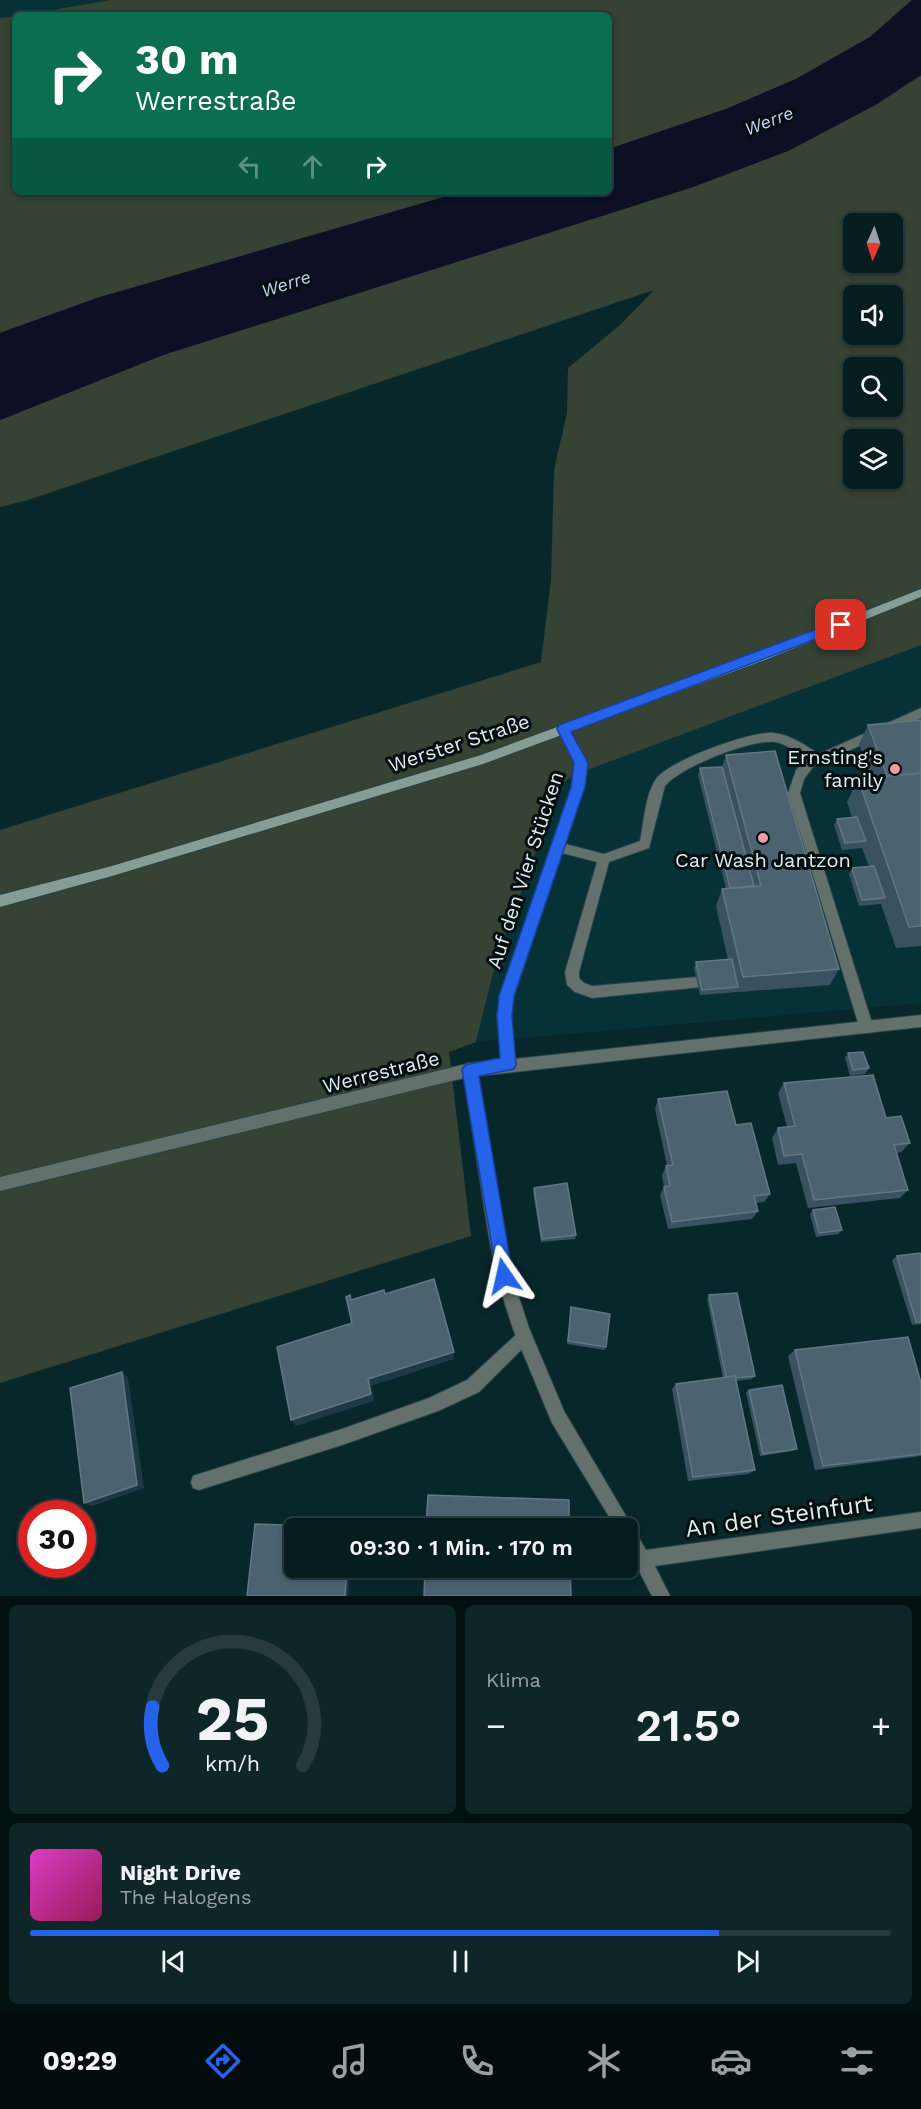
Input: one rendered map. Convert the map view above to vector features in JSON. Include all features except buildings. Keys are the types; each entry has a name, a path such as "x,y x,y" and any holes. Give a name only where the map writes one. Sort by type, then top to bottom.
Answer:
{"main road":[{"name":"Werster Straße","path":"0,901 112,871 483,759 761,657 921,593"}],"street":[{"path":"866,1026 794,793 799,774 818,759 921,713"},
{"name":"Auf den Vier Stücken","path":"508,1064 504,1016 507,996 578,787 581,763 563,729"},
{"path":"558,847 604,859 645,844 661,781 684,764 738,750 768,737 788,741 818,759"},
{"path":"604,859 572,972 572,981 580,988 592,992 697,983"},
{"name":"Werrestraße","path":"0,1184 470,1070 508,1064 921,1021"},
{"path":"470,1070 502,1266 524,1337 558,1417 619,1518"},
{"path":"199,1482 342,1437 432,1405 473,1386 524,1337"},
{"name":"An der Steinfurt","path":"644,1559 921,1520"},
{"path":"638,1549 662,1596"}],"shaded area":[{"path":"0,0 110,0 37,12 12,12 12,16 0,18"},
{"path":"921,645 921,1003 477,1042 497,958 561,784 574,775"}],"green space":[{"path":"110,0 912,0 870,37 796,79 726,109 612,148 612,12 40,12"},
{"path":"12,16 12,195 451,195 97,298 0,333 0,18"},
{"path":"921,75 921,645 574,775 561,784 497,958 476,1042 449,1052 471,1236 0,1383 0,830 541,662 551,580 554,470 567,413 568,368 621,324 654,290 28,500 0,507 0,420 163,355 693,187 788,151 877,104"}],"water":[{"name":"Werre","path":"912,0 921,0 921,75 877,104 788,151 693,187 163,355 0,420 0,333 97,298 451,195 612,195 612,148 726,109 796,79 870,37"}],"place":[{"name":"Ernsting's family","path":"895,769"},
{"name":"Car Wash Jantzon","path":"763,838"}],"route":[{"path":"504,1276 470,1070 508,1064 504,1016 513,972 578,787 581,763 563,729 761,657 841,625"}]}
